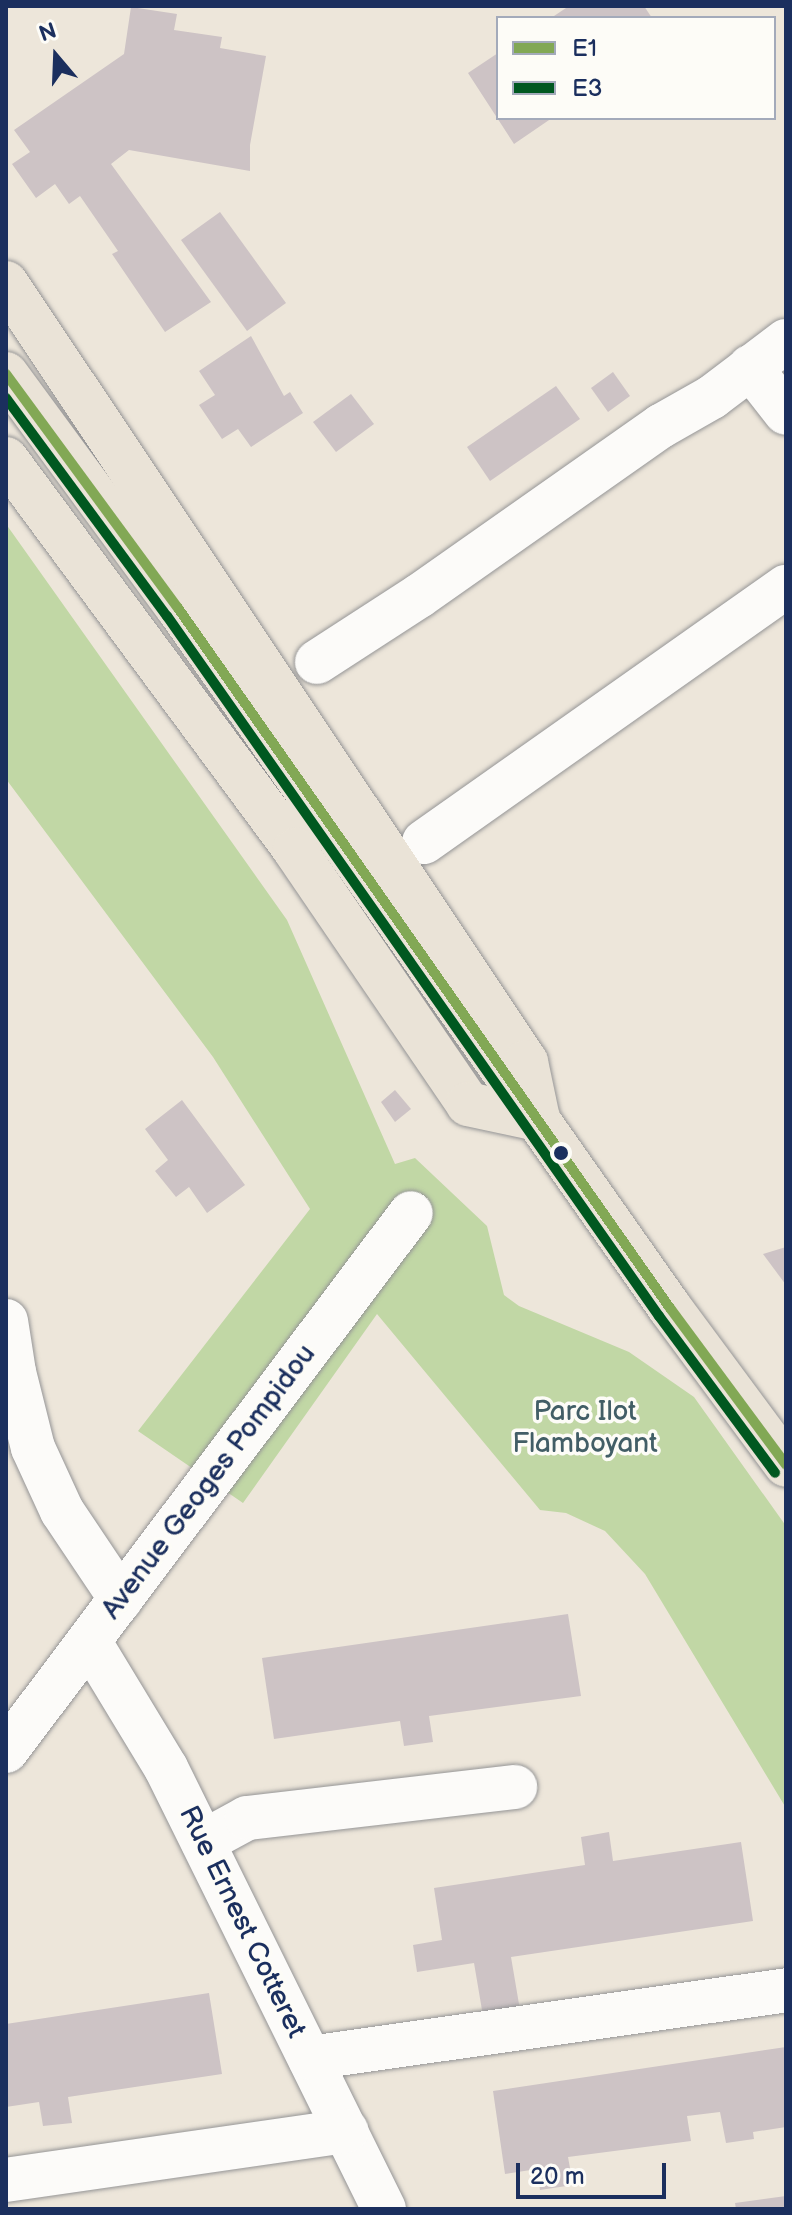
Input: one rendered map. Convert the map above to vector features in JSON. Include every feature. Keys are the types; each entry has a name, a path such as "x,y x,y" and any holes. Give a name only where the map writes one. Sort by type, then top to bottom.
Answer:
{"main road":[{"path":"6,283 526,1062 538,1119"},
{"path":"6,374 178,608 670,1308 786,1465"},
{"path":"6,459 295,850 468,1104 538,1119"}],"street":[{"path":"317,662 419,596 661,426 712,397 786,341"},
{"path":"750,367 786,413"},
{"path":"424,842 786,587"},
{"name":"Avenue Geoges Pompidou","path":"6,1751 411,1213"},
{"path":"6,1321 14,1372 33,1448 62,1511 121,1599"},
{"name":"Rue Ernest Cotteret","path":"89,1641 166,1768 384,2209"},
{"path":"203,1842 247,1818 515,1787"},
{"path":"310,2058 786,1990"},
{"path":"6,2180 346,2131"}],"green space":[{"name":"Parc Ilot Flamboyant","path":"6,524 287,920 395,1164 415,1158 487,1226 504,1295 519,1306 629,1352 694,1397 786,1526 786,1808 645,1574 605,1531 566,1513 540,1510 377,1314 243,1503 138,1431 310,1209 213,1057 6,779"}],"building":[{"path":"569,6 644,6 651,16 554,16"},
{"path":"131,7 177,14 174,30 222,37 220,48 266,56 250,145 250,171 129,150 111,164 211,302 165,332 112,254 118,251 80,196 69,204 55,184 36,198 12,164 30,152 14,130 124,54"},
{"path":"496,54 496,116 468,73"},
{"path":"498,120 549,120 514,144"},
{"path":"220,212 286,303 247,331 181,240"},
{"path":"251,336 284,396 290,392 303,413 251,447 238,429 222,439 199,405 215,395 199,371"},
{"path":"613,372 630,396 608,412 591,388"},
{"path":"556,386 580,419 490,481 467,447"},
{"path":"351,394 374,424 336,452 313,422"},
{"path":"395,1090 411,1109 395,1122 381,1102"},
{"path":"182,1100 245,1185 207,1213 189,1187 176,1197 155,1171 168,1160 145,1129"},
{"path":"786,1247 786,1285 763,1254"},
{"path":"568,1614 581,1696 429,1716 433,1742 404,1746 400,1721 274,1739 262,1658"},
{"path":"609,1832 613,1861 741,1842 753,1921 511,1957 520,2010 483,2016 474,1963 417,1972 413,1945 442,1940 434,1888 585,1865 581,1837"},
{"path":"209,1993 222,2074 68,2097 72,2123 43,2126 39,2102 6,2107 6,2024"},
{"path":"786,2047 786,2127 753,2132 754,2139 726,2143 720,2112 687,2116 691,2141 568,2157 573,2185 540,2190 537,2169 505,2174 493,2091"},
{"path":"786,2196 786,2209 736,2209 735,2203"}],"transit line":[{"name":"E1","path":"6,374 178,608 670,1308 786,1465"},
{"name":"E3","path":"6,398 167,616 659,1316 775,1473"}]}
